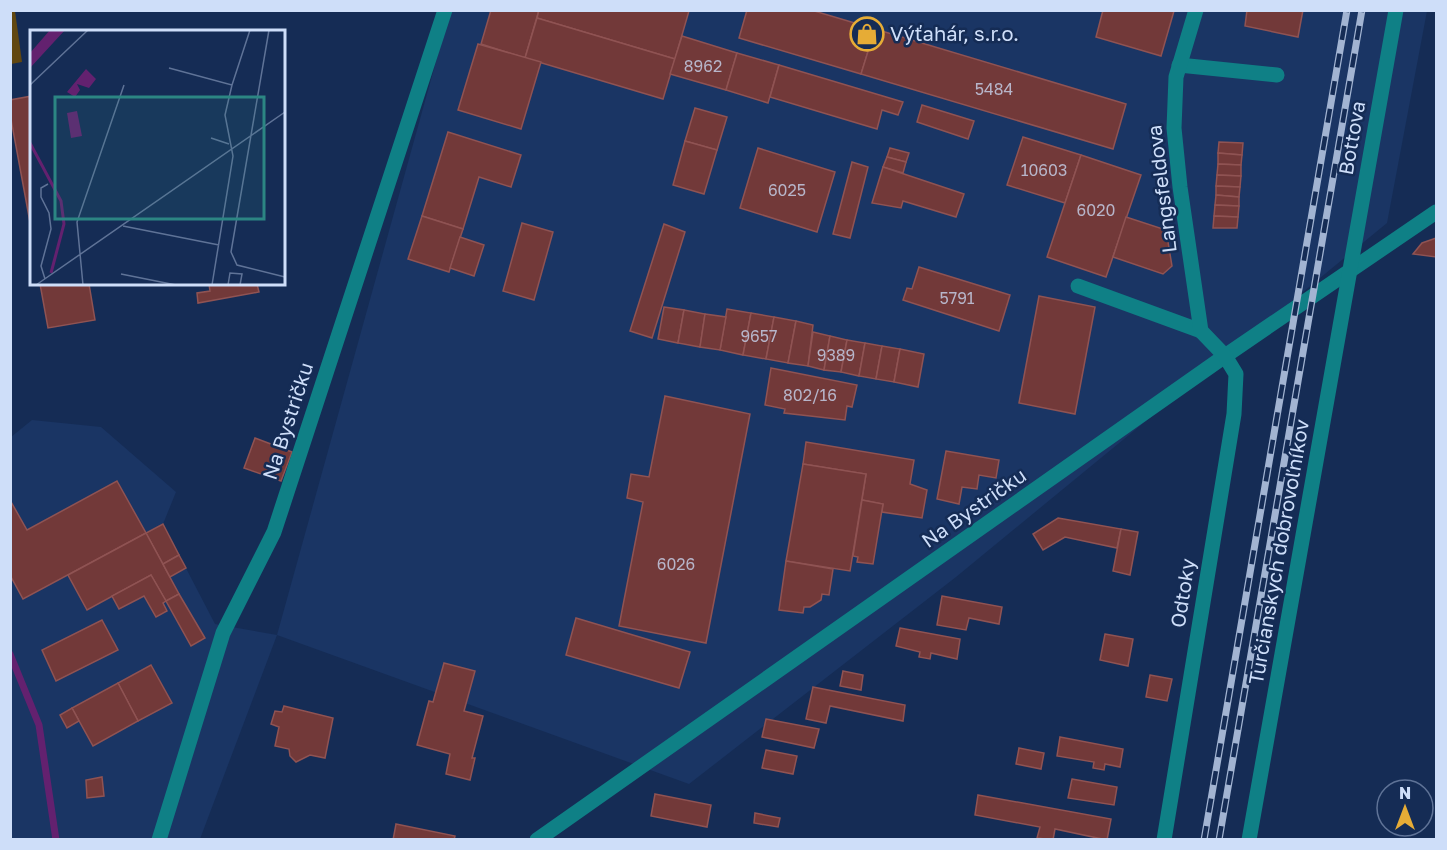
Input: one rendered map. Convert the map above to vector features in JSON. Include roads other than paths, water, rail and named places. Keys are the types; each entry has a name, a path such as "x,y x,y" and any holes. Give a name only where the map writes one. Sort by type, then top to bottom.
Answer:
{"street":[{"name":"Na Bystričku","path":"159,840 223,633 274,532 445,10"},
{"name":"Langsfeldova","path":"1196,10 1176,77 1174,128 1180,187 1201,331"},
{"name":"Bottova","path":"1350,273 1396,10"},
{"path":"1179,65 1277,75"},
{"name":"Na Bystričku","path":"537,840 1225,356 1437,212"},
{"name":"Turčianskych dobrovoľníkov","path":"1249,840 1350,273"},
{"path":"1078,286 1201,331 1225,356"},
{"name":"Odtoky","path":"1164,840 1234,414 1236,374 1225,356"}],"waterway":[{"path":"10,654 39,725 56,840"}],"railway":[{"path":"1204,840 1347,10"},
{"path":"1219,840 1362,10"}],"place":[{"name":"Výťahár, s.r.o.","path":"867,34"}]}
